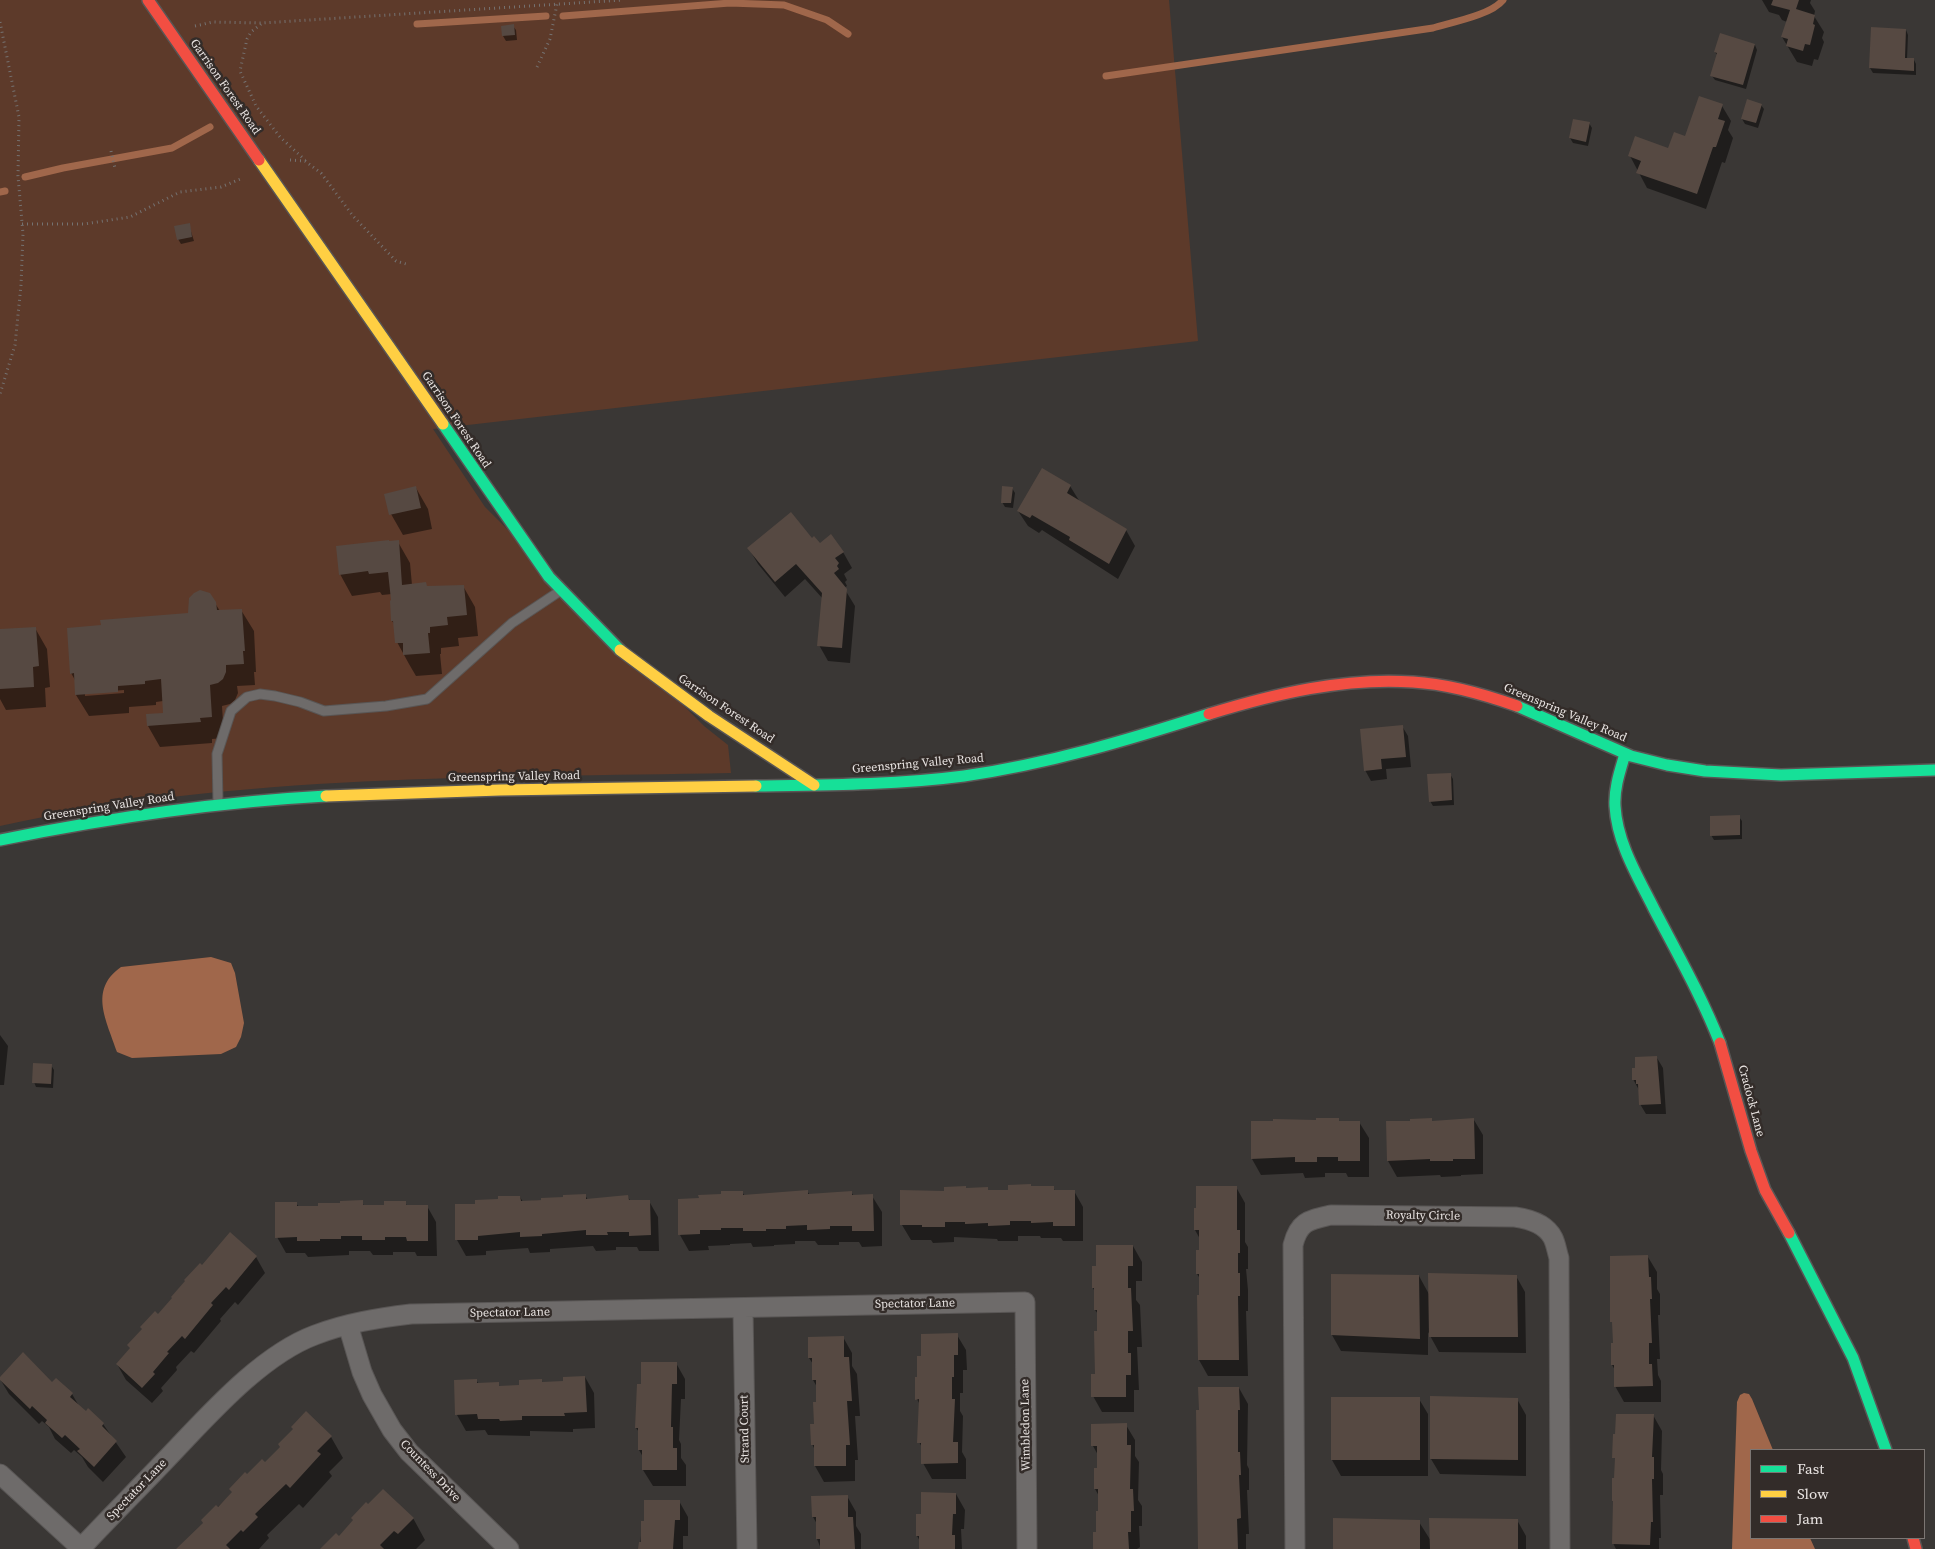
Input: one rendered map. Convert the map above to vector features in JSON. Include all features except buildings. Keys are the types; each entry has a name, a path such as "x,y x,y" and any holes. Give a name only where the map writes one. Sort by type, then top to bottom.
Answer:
{"main road":[{"name":"Garrison Forest Road","path":"148,0 549,577 624,654 709,716 814,785"},
{"name":"Greenspring Valley Road","path":"0,840 142,814 299,798 492,790 814,785 940,778 1004,769 1086,751 1144,735 1232,706 1276,696 1327,687 1386,682 1422,682 1468,689 1515,704 1625,754 1696,770 1748,774 1935,770"},
{"name":"Cradock Lane","path":"1625,754 1616,784 1615,806 1620,836 1632,866 1708,1013 1726,1057 1751,1151 1765,1190 1810,1272 1853,1358 1886,1449"}],"street":[{"name":"Royalty Circle","path":"1295,1549 1292,1245 1296,1232 1308,1220 1331,1215 1515,1217 1529,1219 1542,1226 1553,1238 1559,1258 1560,1549"},
{"name":"Spectator Lane","path":"81,1548 227,1396 260,1368 313,1335 348,1325 378,1318 411,1314 1025,1302"},
{"name":"Wimbledon Lane","path":"1025,1302 1027,1549"},
{"name":"Strand Court","path":"743,1308 747,1549"},
{"name":"Countess Drive","path":"348,1325 362,1372 372,1395 392,1430 409,1452 500,1546"},
{"path":"0,1474 81,1548"}],"lane":[{"path":"218,805 217,754 231,712 247,697 260,694 275,696 300,702 324,711 386,706 427,699 512,623 561,590"}],"path":[{"path":"173,36 188,27 213,22 262,23 623,0"},
{"path":"537,67 550,39 557,4"},
{"path":"0,22 19,117 18,176 22,224 21,285 15,345 0,394"},
{"path":"262,23 251,32 247,39 240,71 256,106 280,137 321,173 353,216 396,261 406,264"},
{"path":"111,151 115,168"},
{"path":"282,160 305,160"},
{"path":"22,224 84,224 130,216 180,192 221,186 247,176"}],"shaded area":[{"path":"0,0 1169,0 1198,341 433,429 485,507 704,726 728,745 731,773 455,778 272,787 181,796 90,809 0,826"},
{"path":"211,957 231,963 235,973 244,1023 241,1037 236,1047 221,1054 132,1058 117,1052 105,1018 103,1006 105,986 111,976 121,967"},
{"path":"1744,1393 1749,1394 1773,1449 1750,1449 1750,1539 1810,1539 1815,1549 1732,1549 1737,1402 1740,1395"}],"waterway":[{"path":"1106,76 1433,28 1481,14 1503,0"},
{"path":"563,16 730,3 784,5 827,20 848,34"},
{"path":"417,24 546,16"},
{"path":"25,177 172,148 210,127"},
{"path":"0,192 5,191"}],"traffic: fast":[{"path":"443,424 549,577 620,650"},
{"path":"1517,706 1631,756 1667,765 1705,771 1781,775 1935,770"},
{"path":"756,786 886,783 964,776 1057,758 1209,714"},
{"path":"1625,754 1615,793 1617,820 1624,846 1641,885 1697,992 1720,1043"},
{"path":"0,840 162,812 244,802 326,796"},
{"path":"1789,1233 1853,1358 1886,1449"}],"traffic: slow":[{"path":"259,160 443,424"},
{"path":"620,650 709,716 814,785"},
{"path":"326,796 500,790 756,786"}],"traffic: jam":[{"path":"148,0 259,160"},
{"path":"1209,714 1259,700 1310,689 1362,682 1387,681 1426,683 1453,687 1517,706"},
{"path":"1720,1043 1751,1151 1765,1190 1789,1233"},
{"path":"1913,1539 1916,1549"}]}
